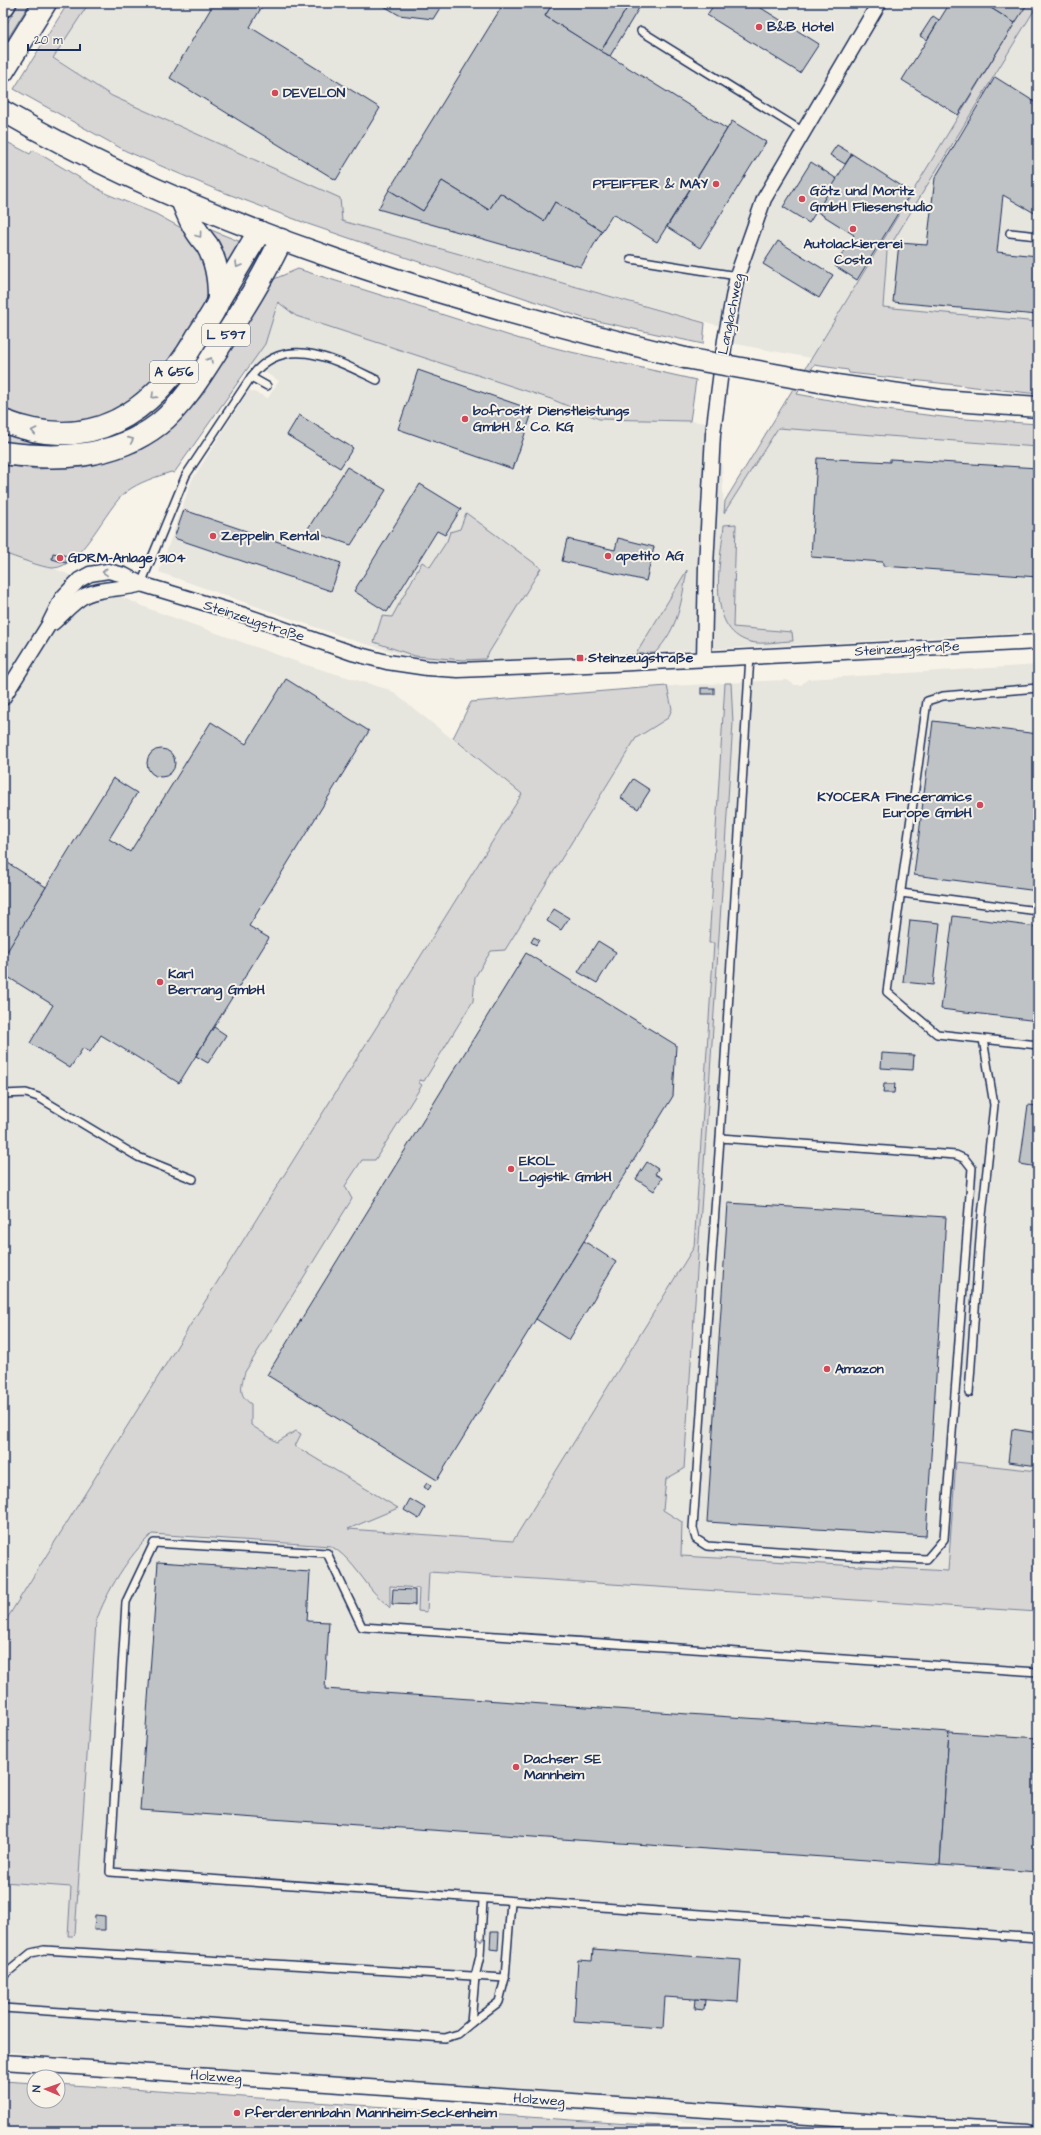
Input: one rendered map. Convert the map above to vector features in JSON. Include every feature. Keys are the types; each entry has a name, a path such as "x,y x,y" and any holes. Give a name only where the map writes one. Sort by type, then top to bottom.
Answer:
{"highway":[{"path":"3,71 45,3"},
{"path":"182,200 196,230 213,257 218,282 219,299"},
{"name":"A 656","path":"3,421 41,432 81,432 120,420 137,410 163,387 194,342 259,232"},
{"name":"L 597","path":"3,453 36,456 83,456 112,448 135,439 160,423 193,388 265,273 281,240"}],"main road":[{"path":"11,116 86,157 182,200 259,232 371,270 578,332 685,358 836,385 941,400 1038,407"}],"street":[{"name":"Langlachweg","path":"704,659 706,566 713,434 725,340 737,276 764,198 802,131 879,3"},
{"name":"Steinzeugstraße","path":"48,626 62,598 79,580 90,574 108,571 124,575 141,584 244,615 352,653 387,662 427,668 458,670 614,664 1038,642"},
{"path":"3,698 48,626 86,595 108,590 128,589 141,584"},
{"name":"Holzweg","path":"3,2062 1028,2132"}],"lane":[{"path":"641,31 802,131"},
{"path":"1010,234 1038,236"},
{"path":"630,259 737,276"},
{"path":"141,584 186,475 258,367 281,355 295,352 330,357 377,380"},
{"path":"251,377 267,386"},
{"path":"720,1138 956,1155 965,1159 972,1168 944,1539 927,1559 848,1556 707,1546 696,1539 694,1520 720,1138 750,656"},
{"path":"1038,688 943,696 927,701 887,992 937,1034 1038,1045"},
{"path":"901,893 1038,911"},
{"path":"969,1393 981,1225 994,1105 983,1039"},
{"path":"3,1094 26,1093 38,1097 138,1157 193,1178"},
{"path":"1038,1672 362,1627 327,1553 154,1543 126,1602 110,1872 511,1902 1038,1938"},
{"path":"471,2024 475,1977 480,1956 484,1900"},
{"path":"3,2008 444,2038 458,2034 499,2002 505,1978 511,1902"},
{"path":"3,1976 31,1953 50,1950 505,1978"}],"shaded area":[{"path":"19,3 30,3 3,46 3,30"},
{"path":"68,3 89,3 53,58 112,96 340,198 342,221 705,323 703,344 583,318 305,223 215,189 126,151 14,89"},
{"path":"89,3 1038,3 1038,322 883,307 887,251 880,245 811,358 731,343 731,329 342,221 112,96 53,57"},
{"path":"1027,3 1038,4 887,251 883,307 1038,322 1038,394 849,373 848,370 814,365 797,394 878,409 951,418 1038,424 1038,447 778,428 724,513 725,501"},
{"path":"3,140 30,154 33,150 107,194 156,214 183,229 205,258 209,284 207,299 202,310 155,383 103,418 53,425 3,412"},
{"path":"211,230 241,242 226,273 208,231"},
{"path":"258,251 261,253 260,263 179,390 156,414 114,438 71,447 3,442 3,430 146,415 167,397 176,386"},
{"path":"298,269 520,339 696,380 690,421 599,419 551,399 296,316 278,302 265,344 174,473 171,472 148,480 136,485 126,492 110,510 83,548 63,565 48,568 3,553 3,465 36,469 83,467 139,451 171,429 200,398 274,279"},
{"path":"278,302 296,316 551,399 599,419 690,421 720,424 724,512 778,428 1038,447 1038,632 465,662 414,658 355,641 159,572 192,480 249,390 268,398 279,381 251,364 265,344"},
{"path":"466,513 541,568 485,659 463,660 415,656 374,642 382,616 392,617 422,562 430,567 447,541 450,532 460,529"},
{"path":"736,524 733,627 792,632 793,641 766,643 750,642 736,635 726,623 721,608 719,592 720,556 724,525"},
{"path":"3,553 53,568 152,610 303,664 390,690 521,793 611,692 653,687 787,680 795,685 801,685 808,679 1038,665 1038,2132 765,2130 3,2051"},
{"path":"687,570 681,604 669,634 655,653 636,654"},
{"path":"725,683 731,683 733,723 684,1469 666,1479 663,1510 682,1522 681,1556 948,1571 956,1462 1038,1471 1038,1612 429,1572 427,1612 418,1611 419,1588 390,1586 390,1608 374,1592 343,1555 331,1546 152,1534 135,1552 119,1575 100,1610 96,1622 75,1934 73,1936 68,1936 71,1887 3,1882 3,1625 522,794 453,738 471,702 667,686 672,709 668,718 636,738 505,950 491,951 475,977 473,1001 424,1081 419,1080 419,1083 422,1085 375,1160 362,1160 345,1186 352,1199 245,1372 242,1382 242,1394 251,1404 251,1425 277,1442 296,1431 301,1434 295,1446 398,1508 348,1529 513,1541 694,1247 714,943 709,943"},
{"name":"Pferderennbahn Mannheim-Seckenheim","path":"3,2081 26,2082 26,2109 66,2109 66,2085 643,2125 802,2132 3,2132"}],"building":[{"name":"DEVELON","path":"214,3 264,3 250,27 380,108 336,180 170,78"},
{"path":"379,3 443,3 433,19 399,15"},
{"path":"504,3 553,3 545,16 727,129 657,242 613,214 602,231 555,202 544,221 500,193 489,210 442,181 423,211 389,190"},
{"path":"553,3 630,3 601,51 545,16"},
{"path":"630,3 642,3 610,56 601,51"},
{"name":"B&B Hotel","path":"715,3 753,3 819,44 800,73 707,15"},
{"path":"950,3 983,3 1015,23 958,115 902,80"},
{"path":"983,3 1021,3 1026,6 1015,23"},
{"path":"933,16 939,20 927,40 920,36"},
{"path":"995,77 1038,104 1038,215 1003,195 997,252 1038,256 1038,315 893,302 899,243 927,245 935,178"},
{"name":"PFEIFFER & MAY","path":"732,121 766,142 700,248 667,227"},
{"path":"837,145 852,154 845,164 830,155"},
{"path":"852,154 911,192 857,280 835,266 854,235 816,211"},
{"path":"811,162 837,179 809,223 783,207"},
{"path":"442,181 489,210 500,193 544,221 555,202 602,231 581,267 378,209 389,190 423,211"},
{"path":"778,241 833,275 819,298 763,264"},
{"name":"bofrost* Dienstleistungs GmbH & Co. KG","path":"418,370 533,410 513,469 398,429"},
{"path":"299,415 353,448 340,468 287,435"},
{"path":"817,458 890,462 890,459 1038,468 1038,577 883,566 883,562 811,557"},
{"path":"347,467 386,490 351,545 307,530"},
{"path":"420,484 461,509 445,535 437,531 387,612 354,591"},
{"path":"184,510 341,563 331,591 174,538"},
{"name":"apetito AG","path":"618,538 654,547 646,581 562,561 567,539 615,550"},
{"name":"GDRM-Anlage 3104","path":"53,553 68,556 66,563 52,559"},
{"path":"286,679 369,731 249,926 269,938 179,1083 101,1035 90,1052 83,1048 70,1068 30,1043 53,1005 3,974 3,957 113,778 137,793 109,839 130,852 211,722 246,744"},
{"path":"701,688 714,688 714,694 701,694"},
{"name":"KYOCERA Fineceramics Europe GmbH","path":"933,721 1038,734 1038,891 914,875"},
{"path":"161,749 171,753 175,763 171,773 161,777 151,773 147,763 151,753"},
{"path":"633,779 650,790 638,809 621,798"},
{"path":"3,860 46,887 5,955 3,954"},
{"path":"554,909 569,918 561,930 547,921"},
{"path":"953,916 1038,927 1038,1021 941,1009"},
{"path":"910,920 940,923 933,985 903,982"},
{"path":"534,937 539,940 536,945 531,942"},
{"path":"598,941 616,952 597,983 578,972"},
{"name":"EKOL Logistik GmbH","path":"526,953 676,1045 673,1096 437,1480 267,1375"},
{"path":"214,1027 226,1035 208,1063 196,1056"},
{"path":"882,1053 914,1055 913,1070 881,1068"},
{"path":"884,1084 895,1084 894,1093 883,1093"},
{"path":"1028,1105 1038,1106 1038,1167 1020,1164"},
{"path":"647,1162 658,1169 655,1174 662,1178 654,1191 636,1179"},
{"name":"Amazon","path":"728,1203 946,1217 926,1536 707,1522"},
{"path":"584,1241 616,1262 569,1340 536,1319"},
{"path":"1012,1429 1038,1433 1038,1466 1008,1462"},
{"path":"427,1483 431,1486 428,1490 424,1487"},
{"path":"410,1499 425,1508 419,1519 404,1510"},
{"path":"158,1562 310,1572 307,1621 329,1622 325,1689 949,1732 940,1865 140,1810"},
{"path":"393,1589 415,1590 415,1605 392,1604"},
{"path":"949,1732 1038,1738 1038,1872 940,1865"},
{"path":"95,1915 105,1916 105,1930 94,1930"},
{"path":"491,1932 499,1932 498,1950 490,1949"},
{"path":"593,1949 741,1960 738,2002 665,1997 663,2028 574,2022 578,1960 592,1961"},
{"path":"696,1999 705,2000 704,2010 695,2009"}],"place":[{"name":"B&B Hotel","path":"759,27"},
{"name":"DEVELON","path":"275,93"},
{"name":"PFEIFFER & MAY","path":"716,184"},
{"name":"Götz und Moritz GmbH Fliesenstudio","path":"802,199"},
{"name":"Autolackiererei Costa","path":"853,229"},
{"name":"bofrost* Dienstleistungs GmbH & Co. KG","path":"465,419"},
{"name":"Zeppelin Rental","path":"213,536"},
{"name":"apetito AG","path":"608,556"},
{"name":"GDRM-Anlage 3104","path":"60,558"},
{"name":"Steinzeugstraße","path":"580,658"},
{"name":"KYOCERA Fineceramics Europe GmbH","path":"980,805"},
{"name":"Karl Berrang GmbH","path":"160,982"},
{"name":"EKOL Logistik GmbH","path":"511,1169"},
{"name":"Amazon","path":"827,1369"},
{"name":"Dachser SE Mannheim","path":"516,1767"},
{"name":"Pferderennbahn Mannheim-Seckenheim","path":"237,2113"}]}
